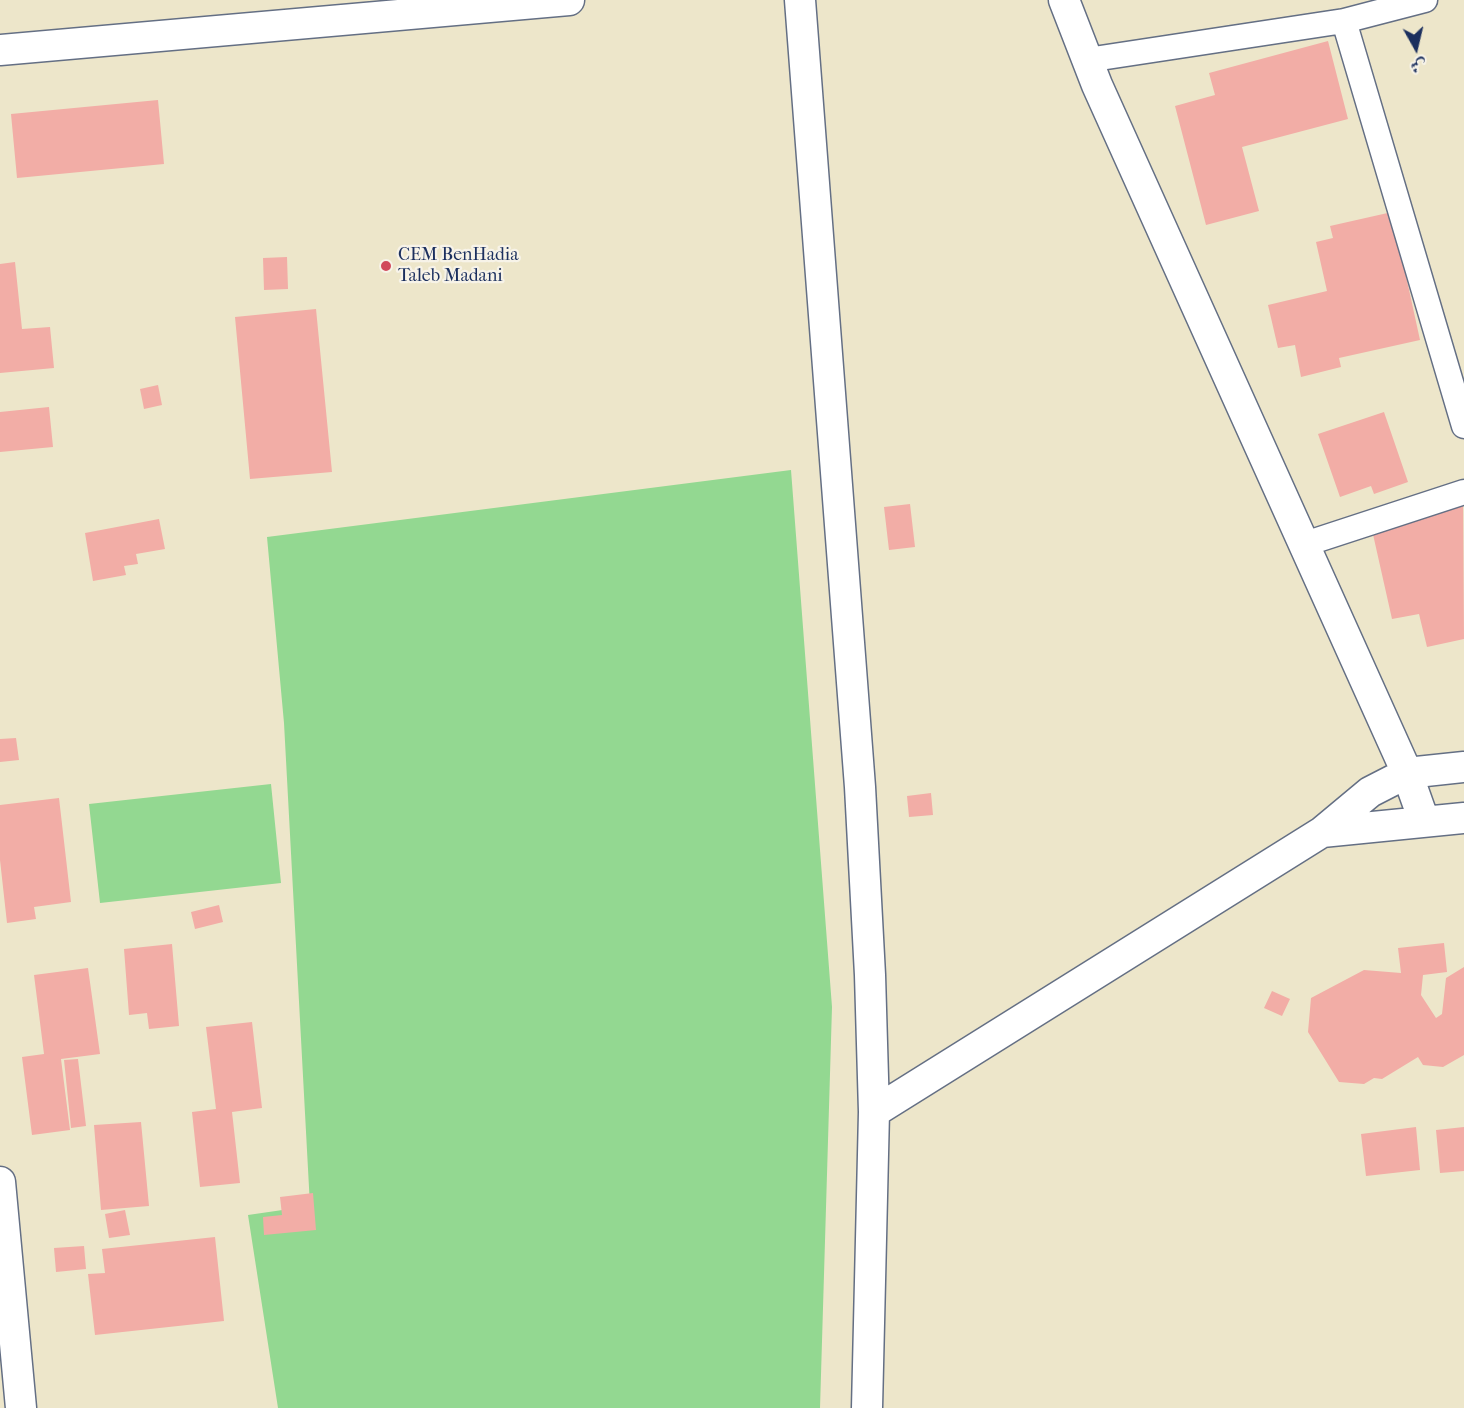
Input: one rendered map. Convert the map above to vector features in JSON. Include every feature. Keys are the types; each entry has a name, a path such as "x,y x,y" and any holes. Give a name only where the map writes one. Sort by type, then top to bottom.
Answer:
{"street":[{"path":"0,50 569,0"},
{"path":"800,0 860,786 873,1112 867,1408"},
{"path":"1064,0 1087,60 1302,545 1407,773 1424,821"},
{"path":"1087,60 1344,21 1425,0"},
{"path":"1344,21 1464,426"},
{"path":"1302,545 1464,492"},
{"path":"873,1112 1322,832 1370,792 1407,773 1464,767"},
{"path":"1322,832 1369,830 1424,821 1464,818"},
{"path":"0,1182 8,1350 21,1408"}],"green space":[{"path":"791,470 832,1007 820,1408 278,1408 248,1215 310,1206 284,723 267,537"},
{"path":"271,784 281,883 100,903 89,804"}],"building":[{"path":"1328,41 1348,119 1242,147 1259,211 1206,225 1175,106 1215,95 1209,73"},
{"path":"158,100 164,164 17,178 11,114"},
{"path":"1392,212 1420,340 1339,358 1341,367 1301,377 1295,345 1278,348 1268,305 1327,291 1316,242 1333,238 1330,226"},
{"path":"287,257 288,289 264,290 263,258"},
{"path":"15,262 22,329 50,327 54,368 0,373 0,264"},
{"path":"316,309 332,472 250,479 235,317"},
{"path":"158,385 162,405 144,409 140,389"},
{"path":"49,407 53,447 0,452 0,412"},
{"path":"1384,412 1408,482 1374,494 1371,486 1340,497 1318,434"},
{"path":"1463,500 1464,639 1427,647 1419,614 1392,619 1370,521"},
{"path":"910,504 915,547 889,550 884,507"},
{"path":"159,519 165,549 136,554 138,564 124,566 126,575 93,581 85,533"},
{"path":"16,738 19,760 0,762 0,739"},
{"path":"931,793 933,815 909,817 907,796"},
{"path":"59,798 71,902 34,907 36,919 7,923 0,860 0,805"},
{"path":"219,905 223,922 195,929 191,912"},
{"path":"1444,943 1447,972 1423,975 1421,995 1436,1018 1442,1014 1446,978 1464,967 1464,1055 1443,1067 1423,1065 1418,1057 1382,1079 1374,1078 1364,1084 1339,1082 1308,1032 1311,998 1364,970 1401,973 1398,948"},
{"path":"172,944 179,1026 149,1029 147,1013 129,1015 124,949"},
{"path":"88,968 100,1054 61,1059 70,1130 32,1135 22,1057 44,1054 34,975"},
{"path":"1272,991 1290,999 1282,1016 1264,1008"},
{"path":"252,1022 262,1108 232,1112 240,1183 200,1187 192,1112 216,1109 206,1027"},
{"path":"78,1059 86,1126 71,1128 64,1060"},
{"path":"141,1122 149,1206 101,1210 94,1125"},
{"path":"1416,1127 1420,1170 1366,1176 1361,1134"},
{"path":"1464,1127 1464,1171 1440,1173 1436,1130"},
{"path":"313,1193 316,1230 264,1235 263,1217 282,1215 280,1197"},
{"path":"125,1210 130,1235 109,1238 105,1214"},
{"path":"215,1237 224,1321 95,1335 88,1274 105,1273 102,1249"},
{"path":"84,1246 86,1269 56,1272 54,1248"}],"place":[{"name":"CEM BenHadia Taleb Madani","path":"386,266"}]}
